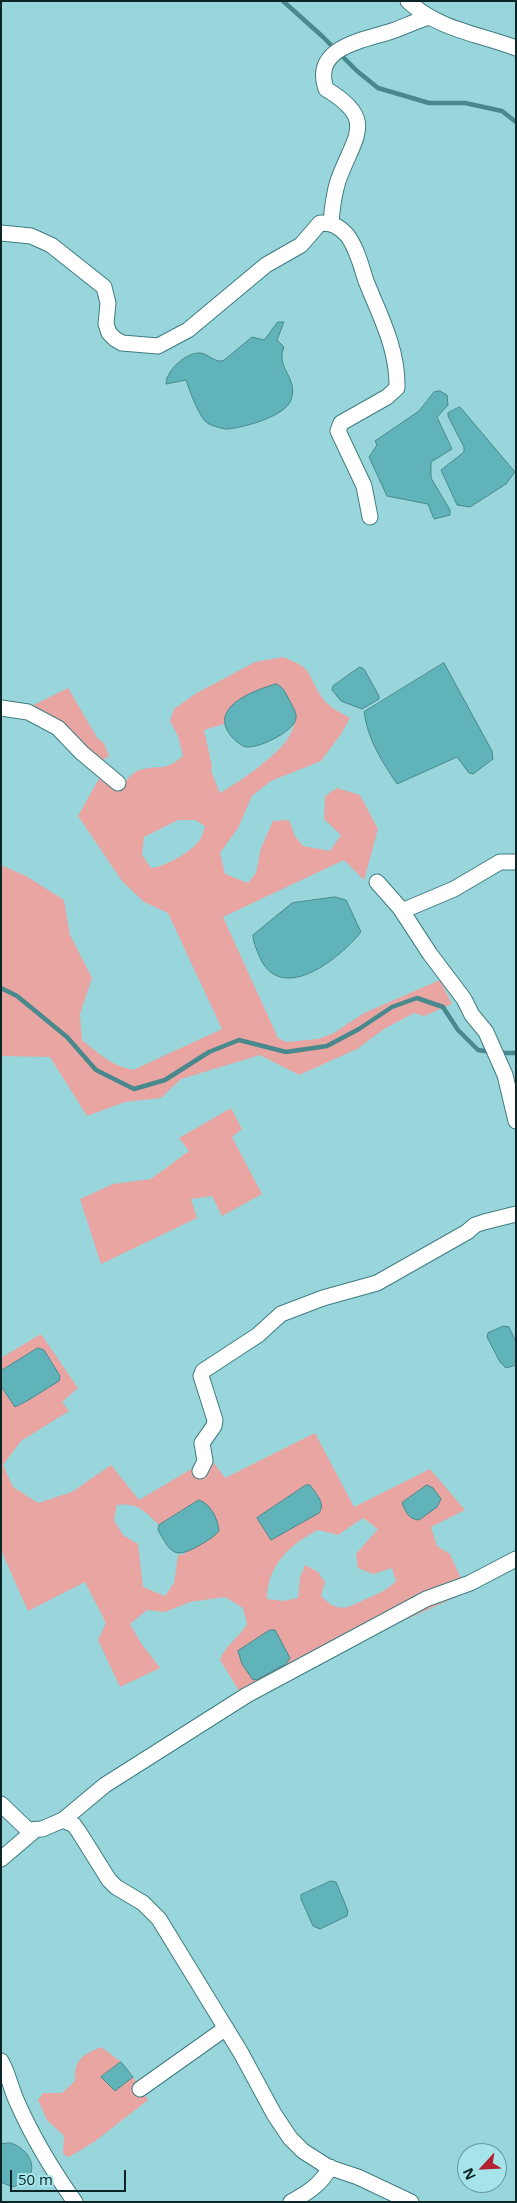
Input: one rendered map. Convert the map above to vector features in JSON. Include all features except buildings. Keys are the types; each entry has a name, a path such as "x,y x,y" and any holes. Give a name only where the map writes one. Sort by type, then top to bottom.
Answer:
{"street":[{"path":"408,1 429,17 459,30 516,48"},
{"path":"331,223 332,206 338,181 358,129 356,116 350,107 340,97 326,89 324,83 330,58 346,44 391,32 429,17"},
{"path":"1,233 31,236 51,244 104,287 108,303 106,324 115,340 122,343 158,346 188,330 266,265 301,245 320,223 331,223 346,235 353,245 387,331 397,370 396,388 387,397 341,423 338,431 364,486 370,517"},
{"path":"1,708 28,712 58,728 82,753 118,783"},
{"path":"402,911 454,889 500,862 516,862"},
{"path":"377,882 402,911 430,954 464,999 472,1015 486,1032 505,1075 516,1120"},
{"path":"200,1471 205,1461 202,1443 215,1420 201,1376 203,1371 258,1335 281,1314 323,1298 377,1283 467,1232 475,1225 516,1214"},
{"path":"1,1859 35,1830 62,1820 105,1785 247,1695 426,1599 470,1583 516,1559"},
{"path":"1,1804 28,1830 35,1830"},
{"path":"62,1820 74,1825 109,1880 116,1887 143,1903 159,1919 226,2028 283,2128 303,2151 330,2167 358,2177 411,2202"},
{"path":"140,2089 226,2028"},
{"path":"1,2061 8,2074 17,2102 34,2137 75,2202"},
{"path":"291,2202 312,2189 324,2177 330,2167"}],"shaded area":[{"path":"283,657 300,665 308,672 327,703 350,718 321,761 271,781 252,796 238,828 220,853 225,874 248,883 256,873 261,848 273,821 289,820 295,836 303,846 330,851 341,835 324,819 325,796 337,788 360,795 378,829 364,880 344,860 223,917 278,1038 286,1042 318,1039 334,1033 364,1013 440,980 452,1004 424,1016 414,1013 384,1029 357,1049 299,1075 260,1055 181,1079 161,1098 125,1102 87,1116 50,1057 1,1056 1,865 26,876 64,900 70,935 92,978 80,1014 82,1040 100,1054 118,1065 133,1070 222,1029 168,913 144,902 122,881 78,816 100,777 111,788 117,787 132,774 140,770 170,765 183,756 178,736 170,721 174,709 195,694 255,662","holes":["224,719 296,719 287,740 274,754 220,793 211,771 212,766 204,730 224,724","178,820 195,820 205,826 201,838 193,848 179,857 164,865 151,868 142,855 144,837"]},
{"path":"68,688 98,739 104,743 109,756 100,762 32,706"},
{"path":"231,1108 242,1129 232,1137 262,1194 222,1216 212,1196 191,1199 197,1218 101,1264 80,1199 113,1184 151,1179 189,1151 179,1138"},
{"path":"41,1334 78,1388 62,1402 69,1411 21,1441 3,1465 13,1487 38,1503 72,1492 111,1465 139,1500 193,1468 214,1463 225,1478 315,1433 354,1507 430,1469 465,1510 431,1527 437,1546 450,1554 467,1592 241,1694 220,1660 225,1650 247,1624 243,1608 225,1597 190,1602 165,1612 147,1610 130,1624 141,1643 160,1668 120,1687 98,1640 106,1623 85,1582 28,1611 1,1550 1,1386 5,1394 59,1381 60,1376 44,1350 38,1348 1,1371 1,1358","holes":["199,1500 185,1554 178,1555 174,1583 165,1596 143,1587 138,1544 123,1535 114,1520 117,1505 135,1506 159,1525","363,1518 378,1529 356,1554 358,1568 373,1574 392,1568 396,1581 393,1584 353,1605 343,1608 338,1607 327,1602 321,1596 325,1582 318,1572 305,1565 300,1577 298,1598 283,1601 267,1599 268,1587 276,1566 282,1557 298,1542 318,1530 338,1535"]},
{"path":"101,2047 121,2062 101,2077 115,2091 133,2077 148,2100 94,2142 69,2157 63,2154 64,2136 47,2120 38,2100 43,2093 62,2093 75,2081 76,2068 81,2059"}],"water":[{"path":"278,322 284,322 277,340 284,347 282,361 290,379 293,392 287,406 273,416 243,426 227,429 218,427 209,424 202,417 186,380 166,384 169,373 189,355 200,353 223,361 252,337 264,340"},
{"path":"440,391 447,395 448,405 437,417 452,449 431,462 431,478 450,510 450,515 434,519 428,504 387,496 369,457 377,445 375,441 419,411 434,392"},
{"path":"460,407 515,472 506,484 470,507 457,505 441,470 464,452 464,447 448,416 448,413"},
{"path":"444,663 492,751 493,759 473,774 469,773 457,757 397,784 372,741 364,712"},
{"path":"360,667 364,669 379,696 379,699 362,709 341,701 332,690 333,686"},
{"path":"276,684 284,691 294,709 296,718 294,723 289,729 273,739 256,746 243,746 227,730 225,721 227,713 232,705 240,699"},
{"path":"335,897 346,900 361,932 340,953 312,972 297,977 284,978 271,972 261,960 253,935 292,903"},
{"path":"504,1326 509,1327 516,1342 516,1365 506,1368 500,1362 487,1337 488,1333"},
{"path":"38,1348 44,1350 60,1376 59,1381 15,1407 1,1386 1,1371"},
{"path":"306,1485 310,1485 321,1502 319,1513 271,1540 257,1518"},
{"path":"427,1485 433,1488 441,1499 437,1507 419,1520 412,1518 402,1503"},
{"path":"199,1500 213,1512 219,1531 210,1539 191,1550 179,1553 174,1552 166,1544 158,1530 159,1525"},
{"path":"270,1630 275,1630 290,1658 286,1664 253,1680 242,1664 238,1651"},
{"path":"331,1881 336,1882 348,1911 347,1916 320,1929 313,1926 301,1895"},
{"path":"121,2062 133,2077 115,2091 101,2077"},
{"path":"11,2143 26,2152 32,2165 28,2178 12,2187 1,2182 1,2144"}],"waterway":[{"path":"283,1 357,71 378,88 429,103 465,103 502,111 516,122"},
{"path":"1,988 17,996 67,1037 96,1070 134,1089 165,1080 209,1052 239,1040 286,1052 327,1046 359,1029 392,1007 417,998 443,1007 458,1030 478,1050 491,1052"},
{"path":"498,1053 516,1053"}]}
